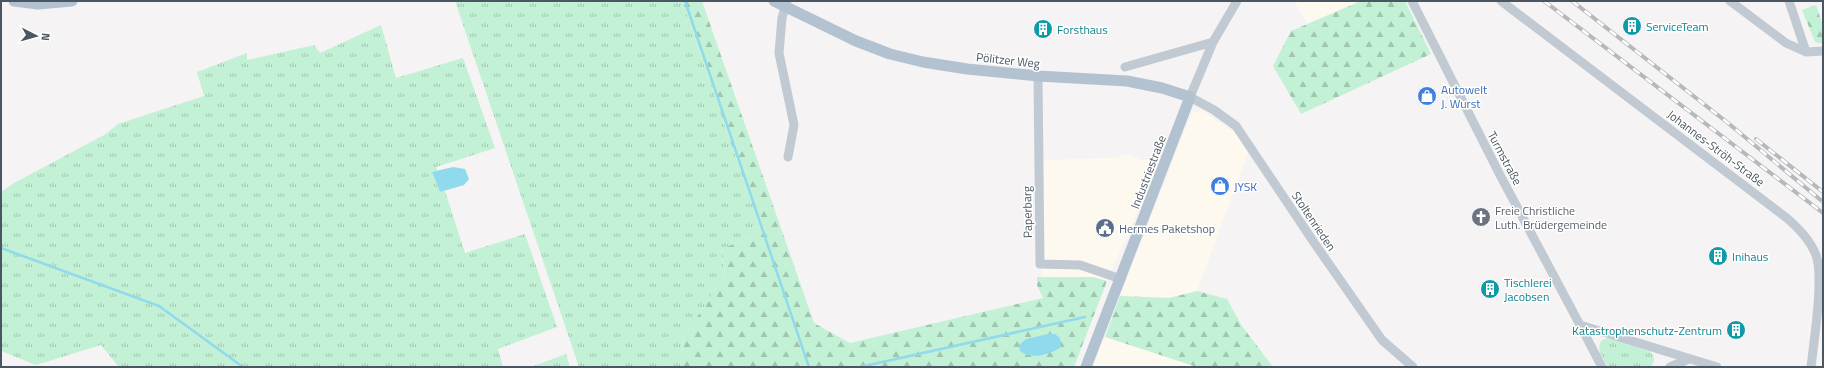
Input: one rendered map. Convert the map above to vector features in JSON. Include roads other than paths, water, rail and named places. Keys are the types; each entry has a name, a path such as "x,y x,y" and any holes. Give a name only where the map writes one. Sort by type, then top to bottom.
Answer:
{"main road":[{"path":"14,1 38,4 72,1"},
{"name":"Pölitzer Weg","path":"774,1 787,4 856,41 890,54 923,62 967,69 1038,76 1127,80 1162,88 1190,97"},
{"name":"Industriestraße","path":"1086,367 1190,97"}],"street":[{"path":"1190,97 1213,42 1237,1"},
{"name":"Turmstraße","path":"1412,1 1503,180 1602,367"},
{"name":"Johannes-Ströh-Straße","path":"1501,1 1722,168 1788,219 1803,233 1816,255 1821,276 1811,367"},
{"path":"1730,1 1786,43 1806,52 1823,51"},
{"path":"1789,1 1806,52"},
{"path":"787,4 782,18 779,53 794,125 788,157"},
{"path":"1125,67 1213,42"},
{"name":"Paperbarg","path":"1038,76 1040,264 1080,264 1120,279"},
{"name":"Stoltenrieden","path":"1190,97 1214,110 1236,126 1314,244 1382,340 1413,367"},
{"path":"1580,325 1717,367"},
{"path":"1670,367 1689,359"}],"water":[{"path":"453,167 465,169 469,179 464,185 440,192 432,172"},
{"path":"1055,334 1060,338 1061,347 1052,352 1035,356 1024,354 1020,351 1019,345 1026,339"}],"waterway":[{"path":"685,1 809,367"},
{"path":"1,248 159,306 243,367"},
{"path":"860,367 1085,317"}],"railway":[{"path":"1544,1 1823,213"},
{"path":"1572,1 1728,123 1823,202"},
{"path":"1756,139 1823,192"}],"place":[{"name":"ServiceTeam","path":"1632,26"},
{"name":"Forsthaus","path":"1043,29"},
{"name":"Autowelt J. Wurst","path":"1427,96"},
{"name":"JYSK","path":"1220,186"},
{"name":"Freie Christliche Luth. Brüdergemeinde","path":"1481,217"},
{"name":"Hermes Paketshop","path":"1105,228"},
{"name":"Inihaus","path":"1718,256"},
{"name":"Tischlerei Jacobsen","path":"1490,289"},
{"name":"Katastrophenschutz-Zentrum","path":"1736,330"}]}
